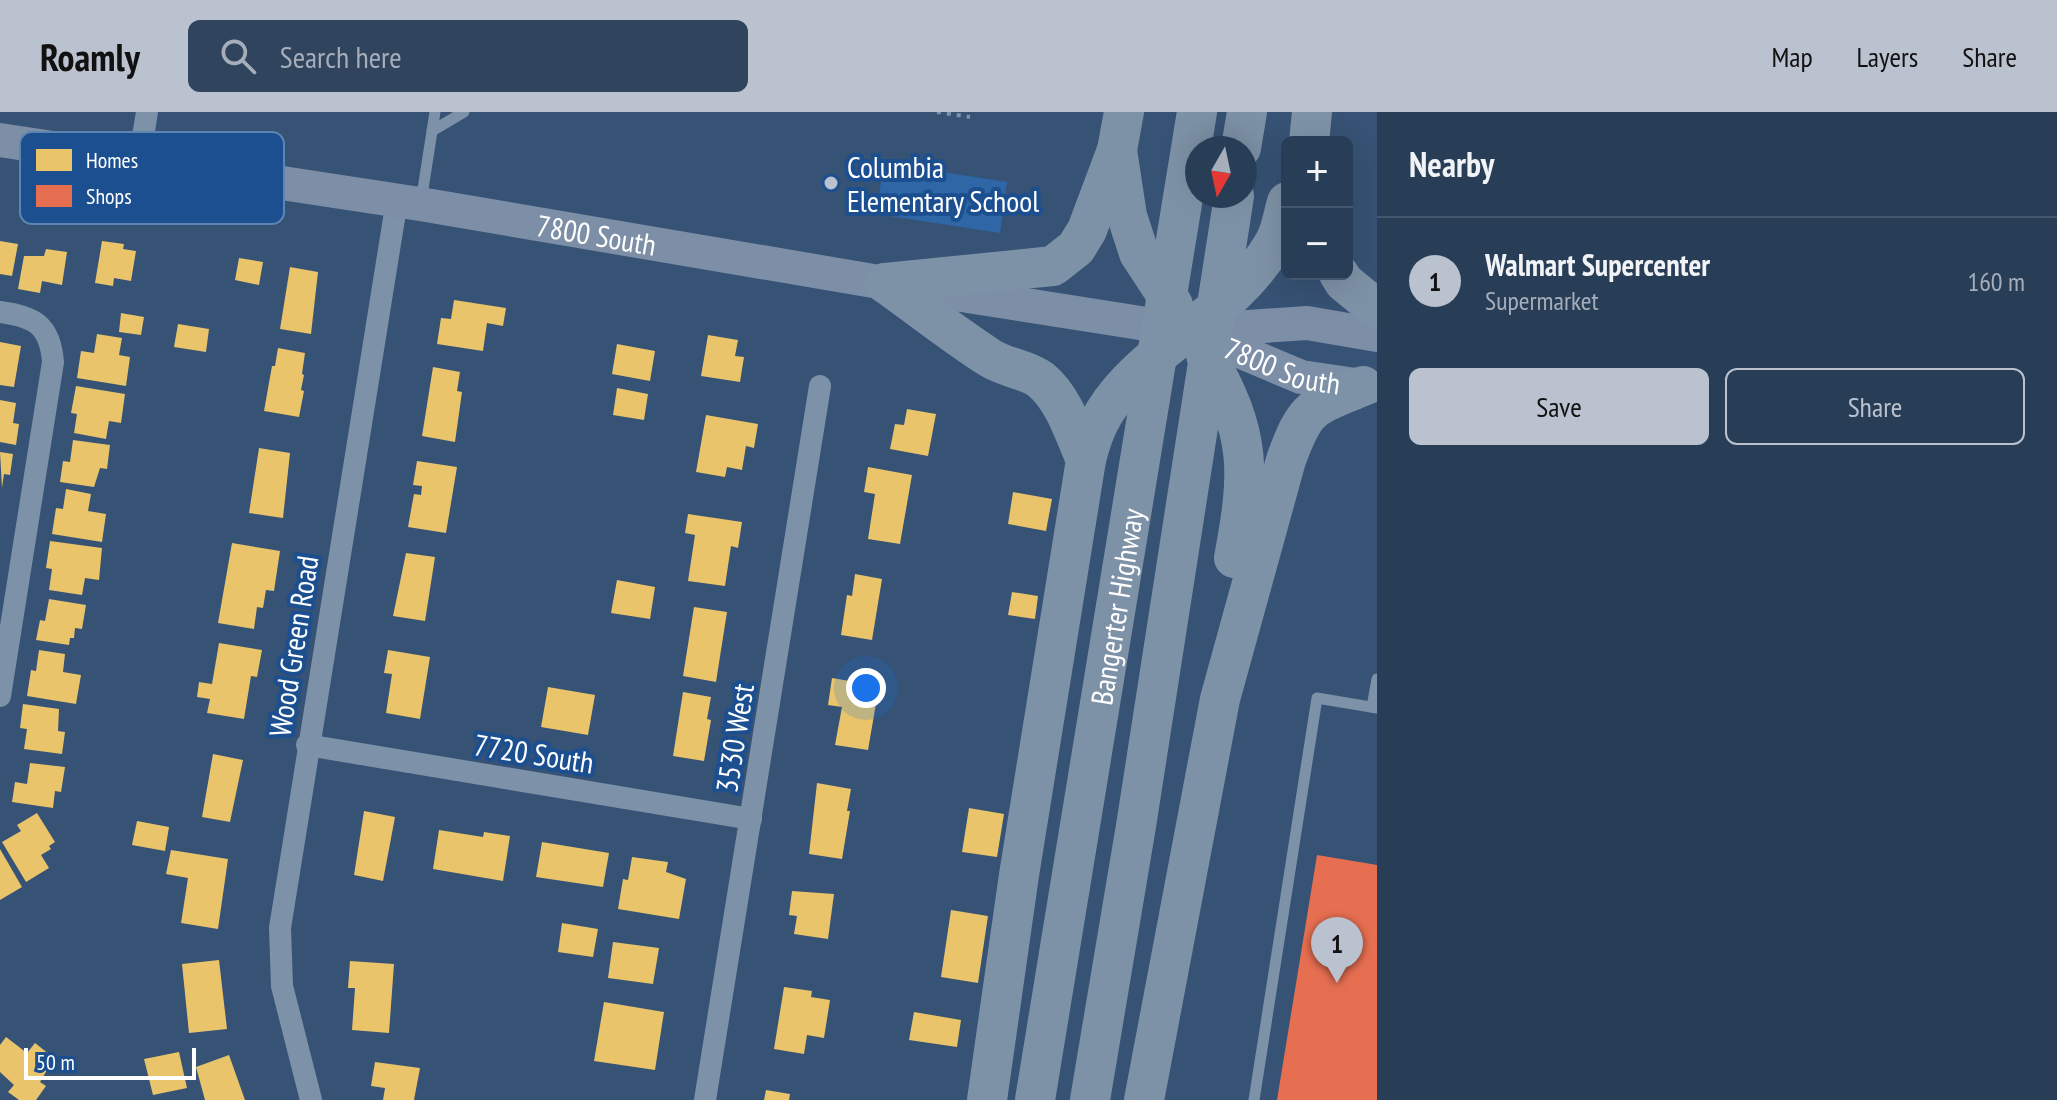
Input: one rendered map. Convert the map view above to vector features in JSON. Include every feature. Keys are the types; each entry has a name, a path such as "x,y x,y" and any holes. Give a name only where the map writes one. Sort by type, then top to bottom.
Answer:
{"highway":[{"name":"Bangerter Highway","path":"1035,1100 1197,112"},
{"path":"1243,136 1247,112"},
{"path":"885,283 1053,266 1076,248 1087,230 1120,131"},
{"path":"1120,131 1127,216 1139,253 1220,380 1244,450 1245,499 1233,563 1220,699"},
{"name":"Bangerter Highway","path":"1090,1100 1232,208"},
{"path":"987,1100 1019,875 1086,460 1093,435 1119,393 1145,366 1191,331 1253,276 1276,240 1285,208"},
{"path":"1343,280 1377,309"},
{"path":"885,283 994,360 1040,380 1057,399 1068,418 1086,460"},
{"path":"1144,1100 1220,699 1286,460 1301,424 1315,406 1370,387"}],"main road":[{"name":"7800 South","path":"0,140 20,143"},
{"name":"7800 South","path":"284,183 1191,331 1307,323 1377,335"},
{"name":"7800 South","path":"1191,331 1301,377 1370,387"}],"street":[{"path":"144,132 147,112"},
{"name":"Wood Green Road","path":"311,1100 282,986 280,928 307,745 408,202"},
{"path":"0,312 39,325 47,333 53,362 0,696"},
{"name":"3530 West","path":"705,1100 820,386"},
{"name":"7720 South","path":"307,745 751,819"}],"lane":[{"path":"408,202 432,131 435,112"},
{"path":"432,131 464,112"},
{"path":"1254,1100 1317,698 1374,707 1377,679"}],"path":[{"path":"937,112 970,117"}],"shaded area":[{"path":"884,163 1007,182 1000,233 876,214"}],"building: Homes":[{"path":"0,241 18,244 12,276 0,274"},
{"path":"102,241 124,244 123,249 136,251 131,281 114,278 113,286 95,283"},
{"path":"46,249 67,252 62,285 42,281 40,293 18,289 24,256 44,256"},
{"path":"239,258 263,262 259,285 235,280"},
{"path":"290,267 318,272 311,334 280,329"},
{"path":"454,300 506,308 503,326 487,323 483,351 437,344 441,318 451,319"},
{"path":"121,313 144,317 141,335 119,332"},
{"path":"178,324 209,329 206,352 174,347"},
{"path":"97,334 122,338 119,355 130,357 126,386 77,378 81,351 94,353"},
{"path":"708,335 738,340 735,356 744,357 740,382 701,376"},
{"path":"0,342 21,346 14,387 0,385"},
{"path":"617,344 655,351 650,381 612,374"},
{"path":"278,348 305,353 301,390 304,391 299,417 264,411"},
{"path":"433,367 460,372 457,391 462,392 455,442 422,436"},
{"path":"76,386 125,394 121,423 109,421 106,439 74,433 77,414 71,413"},
{"path":"617,388 648,394 644,420 613,415"},
{"path":"0,400 16,403 13,423 19,424 16,445 0,442"},
{"path":"907,409 936,414 928,456 890,449 895,424 904,425"},
{"path":"706,415 758,424 754,448 746,446 742,470 727,467 725,477 696,472"},
{"path":"73,440 110,445 107,469 100,468 94,487 60,482 63,461 70,462"},
{"path":"259,448 290,453 283,518 249,513"},
{"path":"0,452 13,454 10,475 4,474 2,488"},
{"path":"417,461 457,467 446,533 408,527 414,494 421,495 422,486 413,485"},
{"path":"868,467 912,475 900,544 868,539 875,494 864,492"},
{"path":"66,489 91,494 88,511 106,514 102,542 52,534 56,508 63,509"},
{"path":"1013,492 1052,499 1046,531 1008,524"},
{"path":"688,514 742,522 738,548 731,546 725,586 688,581 695,535 685,533"},
{"path":"50,541 102,548 99,580 85,578 82,595 49,590 52,569 46,568"},
{"path":"232,543 280,551 274,591 266,590 263,608 257,607 254,629 218,623"},
{"path":"406,553 435,557 425,621 393,616"},
{"path":"855,574 882,579 872,640 841,635 847,595 852,596"},
{"path":"617,580 655,587 650,619 611,613"},
{"path":"1012,592 1038,596 1035,619 1008,615"},
{"path":"49,599 86,605 82,629 75,628 69,645 36,640 40,620 45,621"},
{"path":"694,607 727,612 716,682 683,676"},
{"path":"219,643 262,650 257,677 251,676 244,719 207,713 210,699 197,697 199,682 212,684"},
{"path":"39,650 65,654 63,672 81,675 76,704 27,696 31,670 36,671"},
{"path":"388,650 430,657 420,719 386,713 392,674 384,673"},
{"path":"832,678 879,686 868,750 835,745 842,707 828,705"},
{"path":"548,687 595,695 588,735 541,727"},
{"path":"683,692 711,697 707,719 711,720 704,761 673,756"},
{"path":"23,704 59,709 58,731 65,732 62,754 24,749 27,729 20,728"},
{"path":"213,754 243,760 230,822 202,817"},
{"path":"30,763 65,767 61,792 55,791 53,808 12,802 15,782 27,784"},
{"path":"817,783 851,789 842,859 809,854"},
{"path":"969,808 1004,814 997,857 962,852"},
{"path":"364,811 395,817 383,881 354,875"},
{"path":"37,813 55,842 49,846 51,849 41,855 49,868 26,882 2,842 21,831 17,825"},
{"path":"137,821 169,827 165,851 132,845"},
{"path":"439,830 483,837 484,832 510,836 503,881 433,869"},
{"path":"542,842 609,853 603,887 536,877"},
{"path":"0,849 22,887 0,900"},
{"path":"171,850 228,859 218,929 181,923 188,878 166,874"},
{"path":"632,857 668,862 666,872 686,879 679,919 618,909 623,879 628,880"},
{"path":"792,891 834,894 828,939 794,934 797,916 789,915"},
{"path":"951,910 988,916 978,983 941,977"},
{"path":"562,923 598,929 593,957 558,952"},
{"path":"613,942 659,948 653,984 608,978"},
{"path":"219,960 227,1029 189,1033 182,964"},
{"path":"350,961 394,964 389,1033 352,1030 355,988 348,988"},
{"path":"784,987 812,991 811,997 830,1000 824,1038 807,1035 804,1054 774,1049"},
{"path":"604,1002 664,1012 655,1070 594,1061"},
{"path":"914,1012 961,1020 957,1047 909,1040"},
{"path":"6,1037 27,1053 35,1043 54,1058 40,1082 46,1086 36,1100 19,1100 8,1092 14,1085 0,1072 0,1045"},
{"path":"179,1052 187,1088 153,1095 144,1059"},
{"path":"229,1055 245,1100 205,1100 196,1067"},
{"path":"375,1062 420,1068 414,1100 383,1100 385,1088 371,1086"},
{"path":"766,1090 790,1094 789,1100 764,1100"}],"building: Shops":[{"path":"1317,855 1377,865 1377,1100 1277,1100"}],"place":[{"name":"Columbia Elementary School","path":"831,183"},
{"name":"Walmart Supercenter","path":"1337,983"}]}
